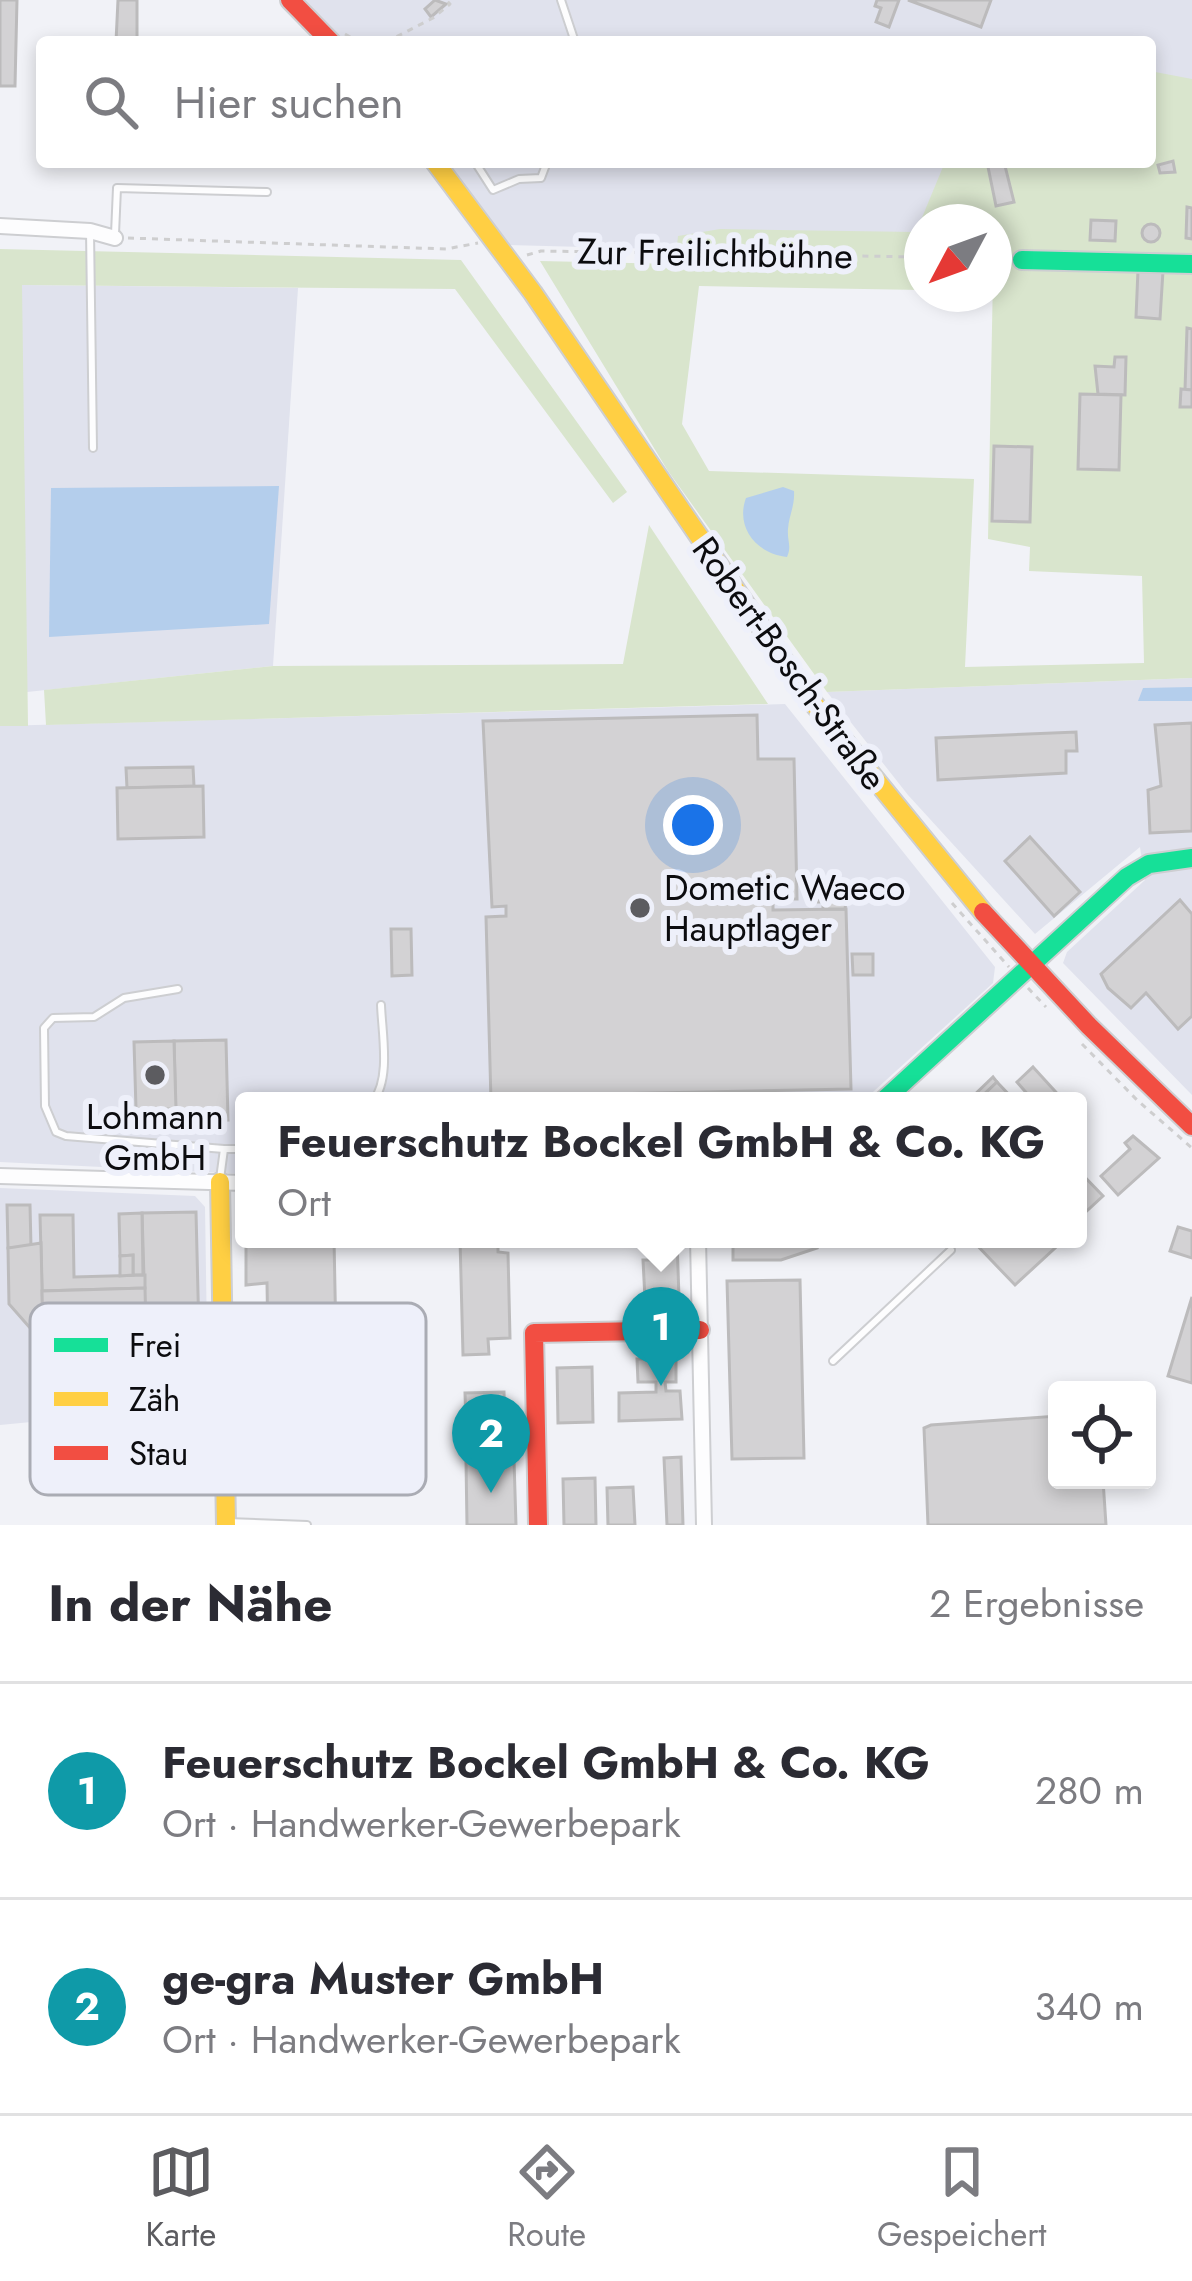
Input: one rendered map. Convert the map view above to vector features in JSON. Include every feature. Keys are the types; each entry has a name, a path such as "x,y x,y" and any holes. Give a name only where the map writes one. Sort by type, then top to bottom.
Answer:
{"street":[{"path":"290,0 325,36"},
{"name":"Robert-Bosch-Straße","path":"440,168 512,263 809,698 925,844 1032,965 1192,1126"},
{"path":"0,226 89,231 115,238"},
{"path":"1022,260 1192,264"},
{"path":"893,1092 1139,868 1192,858"},
{"path":"0,1177 235,1183"},
{"path":"220,1182 222,1303"},
{"path":"698,1248 704,1525"},
{"path":"538,1525 534,1333 700,1330"}],"lane":[{"path":"561,0 573,36"},
{"path":"479,168 493,190 518,178 541,178 545,168"},
{"path":"115,238 117,188 267,192"},
{"path":"89,231 93,448"},
{"path":"178,989 124,998 94,1018 53,1018 44,1028 45,1106 56,1132 67,1136 235,1149"},
{"path":"380,1092 381,1006"},
{"path":"220,1182 224,1149"},
{"path":"833,1360 951,1250"},
{"path":"226,1523 307,1525"}],"path":[{"path":"398,36 433,18 450,4 446,0"},
{"path":"115,238 446,249 480,243"},
{"name":"Zur Freilichtbühne","path":"512,263 541,251 904,257"}],"shaded area":[{"path":"298,0 1192,0 1192,260 1012,225 1012,204 904,204 904,256 505,245 442,168 1156,168 1156,36 333,36"},
{"path":"21,285 298,288 273,666 27,692"},
{"path":"1192,678 1192,1095 1063,963 1067,952 1145,880 1140,847 1035,934 908,795 827,692"},
{"path":"785,704 995,967 993,983 873,1092 235,1092 235,1174 0,1162 0,726"},
{"path":"0,1188 195,1196 205,1207 206,1303 30,1303 30,1422 0,1425"}],"green space":[{"path":"1156,72 1192,79 1192,678 827,692 668,471 540,261 675,264 678,236 720,229 904,232 904,290 699,286 682,424 709,471 974,479 965,667 1144,663 1142,576 1029,571 1030,547 988,539 992,312 1012,312 1012,204 928,204 943,168 1156,168"},
{"path":"0,249 461,260 627,492 613,503 455,289 22,285 28,726 0,726"},
{"path":"649,525 768,704 46,725 44,690 273,666 623,664"}],"water":[{"path":"279,486 269,624 49,637 51,488"},
{"path":"783,487 794,491 787,557 766,551 751,538 743,509 746,498"},
{"path":"1192,687 1192,701 1138,701 1143,688"}],"building":[{"path":"0,0 17,0 15,86 0,86"},
{"path":"118,0 137,0 137,36 116,36"},
{"path":"435,0 446,4 431,17 425,9"},
{"path":"877,0 899,0 889,27 876,22 881,8 875,6"},
{"path":"908,0 991,0 981,27"},
{"path":"1173,161 1175,172 1160,173 1158,165"},
{"path":"988,168 1006,168 1014,202 996,204"},
{"path":"1187,207 1192,208 1192,239 1186,238"},
{"path":"1091,220 1116,221 1115,241 1090,240"},
{"path":"1151,224 1160,233 1151,242 1142,233"},
{"path":"1138,270 1163,271 1160,319 1136,317"},
{"path":"1187,328 1192,329 1192,390 1185,390"},
{"path":"1115,357 1126,357 1125,395 1098,394 1095,366 1114,367"},
{"path":"1181,389 1192,390 1192,407 1180,407"},
{"path":"1080,394 1121,395 1119,470 1078,469"},
{"path":"994,446 1032,447 1030,522 992,521"},
{"name":"Dometic Waeco Hauptlager","path":"757,715 758,759 794,759 797,899 773,899 773,910 846,909 851,1089 491,1092 486,917 506,916 506,906 492,907 483,721"},
{"path":"1192,723 1192,831 1150,833 1148,790 1161,786 1155,725"},
{"path":"1076,732 1077,751 1066,751 1066,773 938,780 936,738"},
{"path":"193,767 194,786 127,788 126,768"},
{"path":"203,786 204,837 118,839 117,788"},
{"path":"1030,837 1080,892 1054,916 1005,861"},
{"path":"848,887 845,909 823,909 823,902 818,902 818,888"},
{"path":"1180,900 1192,914 1192,1016 1178,1029 1146,993 1131,1008 1108,988 1101,974"},
{"path":"391,929 411,929 412,975 392,976"},
{"path":"852,954 873,954 873,975 853,975"},
{"path":"226,1040 228,1120 176,1122 174,1041"},
{"name":"Lohmann GmbH","path":"174,1041 176,1109 136,1109 134,1042"},
{"path":"1033,1067 1056,1092 1026,1092 1017,1082"},
{"path":"993,1077 997,1082 986,1092 977,1092"},
{"path":"997,1082 1006,1092 986,1092"},
{"path":"1133,1136 1159,1158 1118,1195 1101,1176 1130,1149 1125,1143"},
{"path":"1087,1179 1103,1196 1087,1211"},
{"path":"7,1205 30,1205 31,1247 8,1248"},
{"path":"196,1212 198,1303 145,1303 142,1213"},
{"path":"142,1213 143,1275 133,1275 133,1255 120,1256 119,1214"},
{"path":"40,1215 73,1215 74,1277 145,1275 145,1288 42,1291"},
{"path":"1178,1227 1192,1231 1192,1258 1170,1251"},
{"path":"41,1243 42,1303 30,1303 30,1328 9,1304 8,1248"},
{"path":"246,1248 334,1248 335,1303 267,1303 267,1283 246,1285"},
{"path":"460,1248 498,1248 508,1253 510,1338 488,1339 489,1354 463,1355"},
{"path":"651,1248 677,1248 679,1298 645,1299 643,1260 652,1260"},
{"path":"733,1248 817,1248 781,1260 733,1260"},
{"path":"980,1248 1055,1248 1015,1285"},
{"path":"133,1255 133,1275 120,1276 120,1256"},
{"path":"800,1280 804,1458 732,1459 727,1281"},
{"path":"145,1288 145,1303 42,1303 42,1291"},
{"path":"1192,1297 1192,1383 1168,1376"},
{"path":"665,1304 678,1304 678,1315 666,1315"},
{"path":"676,1358 676,1382 665,1382 666,1391 680,1391 682,1419 619,1421 619,1393 656,1392 656,1382 638,1382 637,1359"},
{"path":"592,1367 593,1422 558,1423 557,1368"},
{"path":"504,1392 505,1424 466,1424 465,1393"},
{"path":"1048,1417 1048,1489 1104,1489 1106,1525 928,1525 924,1428"},
{"path":"681,1457 683,1525 667,1525 664,1458"},
{"path":"514,1460 516,1525 467,1525 466,1461"},
{"path":"595,1478 596,1525 564,1525 563,1479"},
{"path":"633,1487 635,1525 608,1525 607,1488"}],"traffic: fast":[{"path":"1022,260 1192,264"},
{"path":"893,1092 1127,877 1149,864 1192,858"}],"traffic: slow":[{"path":"439,168 533,293 810,699 983,912"},
{"path":"220,1182 222,1303"},
{"path":"225,1495 226,1525"}],"traffic: jam":[{"path":"290,0 325,36"},
{"path":"983,912 1089,1026 1192,1126"},
{"path":"538,1525 534,1333 700,1330"}],"place":[{"name":"Dometic Waeco Hauptlager","path":"640,908"},
{"name":"Lohmann GmbH","path":"155,1075"},
{"name":"Feuerschutz Bockel GmbH & Co. KG","path":"661,1386"},
{"name":"ge-gra Muster GmbH","path":"491,1493"}]}
